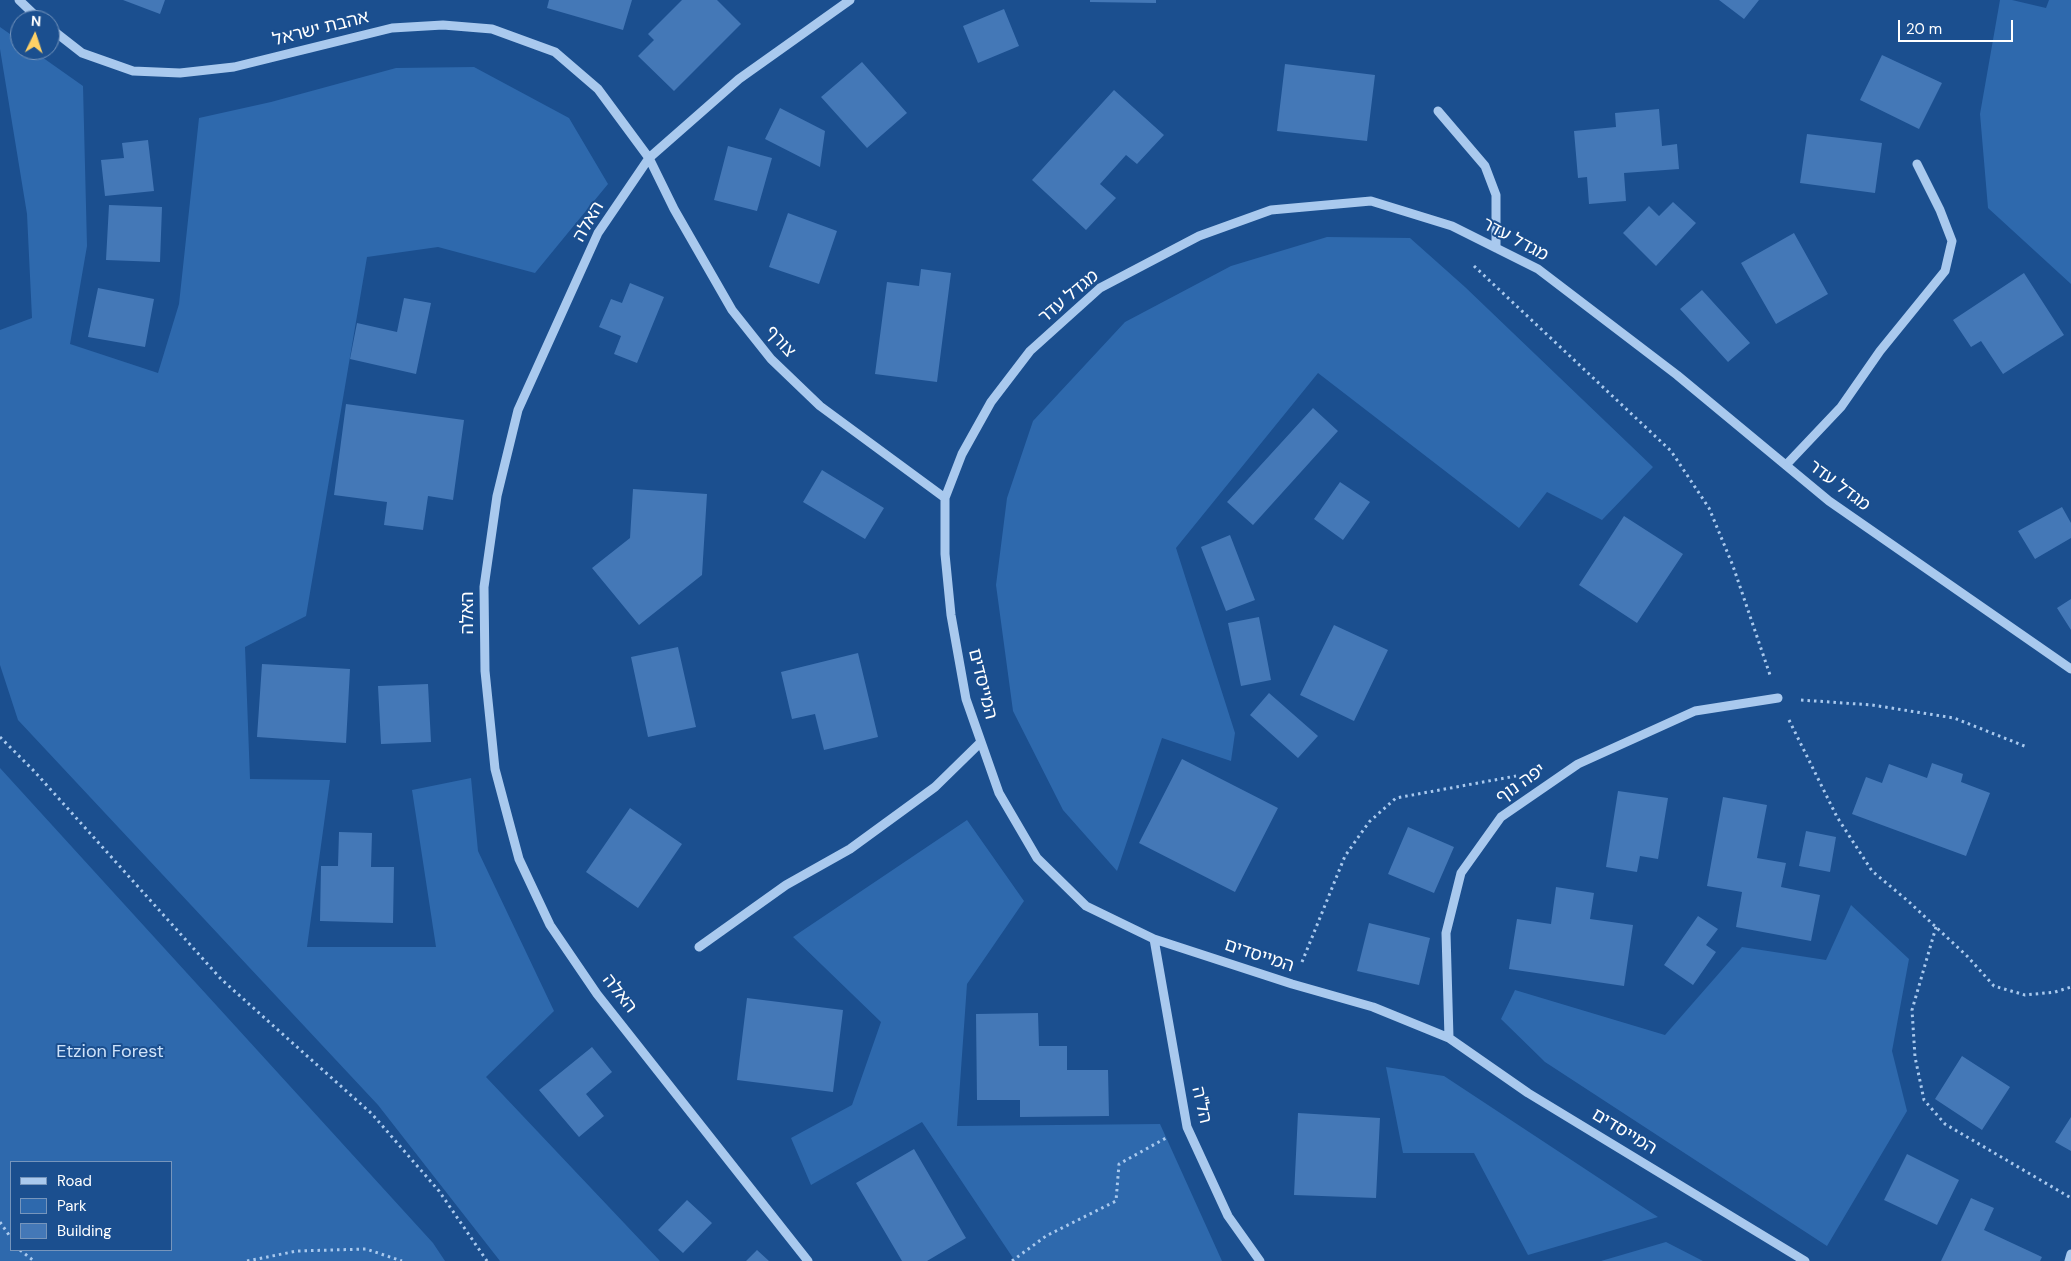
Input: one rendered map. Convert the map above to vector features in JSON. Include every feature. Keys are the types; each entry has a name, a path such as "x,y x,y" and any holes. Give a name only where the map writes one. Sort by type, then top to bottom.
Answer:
{"street":[{"path":"19,0 30,10"},
{"name":"האלה","path":"808,1261 597,994 550,925 519,859 495,768 485,672 484,586 497,496 518,410 598,233 650,158 739,79 850,0"},
{"name":"אהבת ישראל","path":"60,36 82,53 133,71 180,73 234,67 392,28 443,25 492,29 555,52 598,90 650,158"},
{"path":"1438,111 1485,166 1496,195 1496,248"},
{"name":"צורף","path":"650,158 674,208 732,310 771,359 820,406 945,498"},
{"path":"1786,465 1841,407 1880,351 1945,271 1952,241 1940,210 1917,164"},
{"name":"מגדל עדר","path":"945,498 962,454 991,402 1030,351 1100,288 1199,236 1271,210 1371,201 1452,226 1538,269 1677,375 1829,501 2071,669"},
{"name":"המייסדים","path":"945,498 945,554 951,615 966,699 999,793 1037,858 1086,906 1154,939 1292,984 1373,1007 1449,1038 1528,1093 1805,1261"},
{"name":"יפה נוף","path":"1449,1038 1446,933 1461,873 1501,817 1578,764 1695,711 1778,698"},
{"path":"699,947 786,885 850,849 935,787 981,742"},
{"name":"הל\"ה","path":"1154,939 1187,1127 1228,1216 1260,1261"},
{"path":"2069,1261 2071,1254"}],"path":[{"path":"1471,264 1670,451 1709,508 1733,566 1778,698 1837,817 1872,871 1967,956 1994,986 2026,995 2055,992 2071,986"},
{"path":"1778,698 1872,705 1954,718 2028,746"},
{"path":"0,736 34,771 220,979 372,1114 439,1191 487,1261"},
{"path":"1292,984 1345,856 1369,822 1396,798 1520,775"},
{"path":"1936,927 1912,1010 1914,1057 1924,1100 1945,1124 2071,1198"},
{"path":"1012,1261 1046,1236 1116,1201 1119,1164 1187,1127"},
{"path":"0,1222 10,1237"},
{"path":"247,1261 296,1251 366,1249 402,1261"},
{"path":"21,1251 34,1261"}],"green space":[{"path":"2000,0 2012,0 2046,8 2049,0 2071,0 2071,284 1988,208 1980,114"},
{"path":"0,27 10,34 10,60 46,60 83,86 87,246 70,344 158,373 179,304 199,118 271,102 396,68 474,67 569,118 608,184 535,273 438,247 367,257 306,616 245,647 250,779 330,780 307,947 436,947 412,790 471,778 478,851 554,1011 486,1077 660,1261 500,1261 378,1105 18,720 0,665 0,330 32,318 27,214 0,49"},
{"path":"1327,237 1410,238 1465,287 1653,467 1602,520 1547,492 1519,528 1318,373 1176,548 1235,733 1231,761 1162,738 1117,871 1063,810 1013,711 996,585 1007,498 1033,421 1125,322 1231,266"},
{"name":"Etzion Forest","path":"0,768 433,1243 445,1261 0,1261"},
{"path":"967,820 1024,901 967,984 957,1126 1160,1124 1222,1261 1015,1261 922,1122 811,1185 791,1138 852,1105 881,1022 793,937"},
{"path":"1851,905 1909,959 1892,1051 1907,1111 1827,1246 1545,1062 1501,1019 1515,990 1665,1035 1742,947 1826,960"},
{"path":"1386,1067 1444,1076 1658,1217 1528,1255 1474,1153 1403,1153"},
{"path":"1666,1242 1703,1261 1601,1261"}],"building":[{"path":"123,0 165,0 160,14"},
{"path":"549,0 632,0 623,30 547,8"},
{"path":"682,0 717,0 741,24 674,91 638,56 654,40 648,34"},
{"path":"1090,0 1156,0 1156,3 1090,2"},
{"path":"1719,0 1759,0 1744,19"},
{"path":"1004,9 1019,46 978,63 963,26"},
{"path":"1882,55 1942,83 1919,129 1860,100"},
{"path":"862,62 907,113 867,148 821,97"},
{"path":"1285,64 1375,75 1367,141 1277,131"},
{"path":"1114,90 1164,135 1137,164 1126,155 1100,184 1116,198 1086,230 1032,180"},
{"path":"780,108 825,131 820,167 765,139"},
{"path":"1659,109 1662,146 1677,144 1679,169 1624,173 1626,201 1589,204 1587,177 1578,178 1574,131 1616,127 1615,113"},
{"path":"1807,134 1882,143 1875,193 1800,183"},
{"path":"148,140 154,191 105,196 101,160 124,158 122,143"},
{"path":"728,146 772,158 757,211 714,200"},
{"path":"1673,202 1696,223 1656,266 1623,233 1649,206 1659,216"},
{"path":"109,205 162,207 160,262 106,260"},
{"path":"788,213 837,231 819,284 769,267"},
{"path":"1794,233 1828,294 1776,324 1741,263"},
{"path":"921,269 951,273 937,382 875,374 887,282 919,286"},
{"path":"2024,273 2064,335 2003,374 1981,341 1971,347 1953,320"},
{"path":"630,283 664,297 637,363 614,354 621,336 599,327 611,299 622,303"},
{"path":"98,288 154,299 145,347 88,337"},
{"path":"1702,290 1750,343 1728,362 1680,309"},
{"path":"404,298 431,303 416,374 350,359 357,323 397,332"},
{"path":"346,404 464,420 453,500 428,496 423,530 384,525 387,502 334,495"},
{"path":"1313,408 1338,431 1253,525 1227,502"},
{"path":"822,470 884,508 865,539 803,502"},
{"path":"1340,482 1370,502 1343,540 1314,519"},
{"path":"633,489 707,494 702,575 639,625 592,568 630,538"},
{"path":"2062,507 2071,523 2071,538 2035,559 2018,531"},
{"path":"1624,516 1683,554 1637,623 1579,585"},
{"path":"1230,535 1255,600 1226,611 1201,547"},
{"path":"2071,599 2071,630 2057,608"},
{"path":"1259,617 1271,680 1241,686 1228,623"},
{"path":"1334,625 1388,650 1354,721 1300,695"},
{"path":"678,647 696,727 648,737 631,657"},
{"path":"858,653 878,737 824,750 815,714 792,719 781,672"},
{"path":"262,664 350,669 346,743 257,737"},
{"path":"428,684 431,742 381,744 378,686"},
{"path":"1269,693 1318,736 1298,758 1250,715"},
{"path":"1182,759 1278,808 1235,892 1139,843"},
{"path":"1932,763 1963,774 1961,782 1990,793 1966,856 1852,814 1866,777 1882,783 1889,764 1927,778"},
{"path":"1618,791 1668,798 1658,859 1640,856 1637,872 1606,867"},
{"path":"1723,797 1767,805 1757,858 1786,863 1781,887 1820,895 1811,941 1736,927 1742,892 1707,886"},
{"path":"630,808 682,844 638,908 586,872"},
{"path":"1408,827 1454,847 1434,893 1388,874"},
{"path":"1806,831 1836,837 1830,872 1799,866"},
{"path":"339,832 372,833 371,867 394,867 393,923 320,921 321,866 338,866"},
{"path":"1556,887 1594,893 1590,919 1633,925 1624,986 1509,969 1517,919 1551,924"},
{"path":"1698,916 1718,929 1706,945 1716,952 1693,985 1664,965"},
{"path":"1369,923 1430,938 1419,985 1357,971"},
{"path":"747,998 843,1010 833,1092 737,1080"},
{"path":"1038,1013 1039,1046 1067,1046 1067,1070 1108,1070 1109,1116 1020,1117 1020,1100 977,1100 976,1014"},
{"path":"592,1047 612,1072 586,1094 604,1116 579,1137 539,1090"},
{"path":"1962,1056 2010,1087 1982,1130 1935,1099"},
{"path":"1298,1113 1380,1118 1376,1198 1294,1195"},
{"path":"2071,1117 2071,1151 2055,1142"},
{"path":"914,1149 966,1238 927,1261 902,1261 856,1183"},
{"path":"1907,1154 1959,1180 1937,1225 1884,1200"},
{"path":"1971,1198 1994,1208 1984,1230 2042,1257 2040,1261 1941,1261"},
{"path":"687,1200 712,1223 683,1253 658,1230"},
{"path":"757,1250 769,1261 746,1261"}]}
